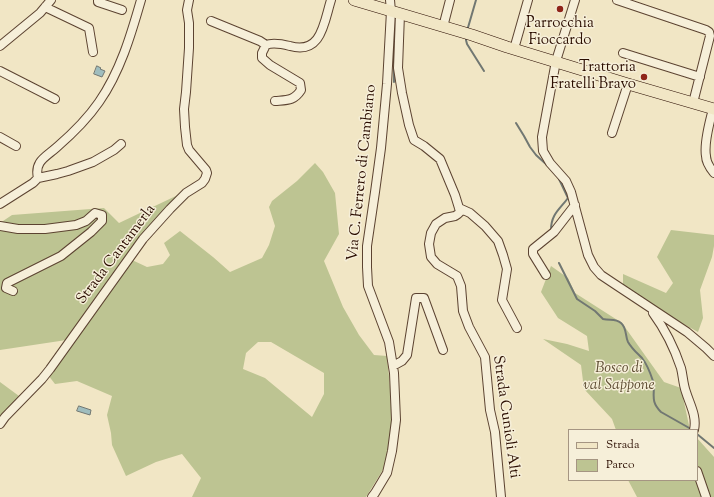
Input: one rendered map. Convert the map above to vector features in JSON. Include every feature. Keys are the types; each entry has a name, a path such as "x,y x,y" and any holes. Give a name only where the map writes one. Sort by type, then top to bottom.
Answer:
{"main road":[{"path":"354,0 394,8 443,27 713,109"}],"street":[{"path":"0,46 40,13 51,0"},
{"path":"98,0 98,2 122,10"},
{"path":"38,178 36,171 39,162 58,147 85,120 100,101 120,64 141,0"},
{"name":"Strada Cantamerla","path":"0,424 50,369 143,239 186,193 202,183 205,179 207,173 206,170 189,150 187,145 185,127 184,109 189,48 189,23 187,10 189,0"},
{"path":"275,100 291,99 298,95 301,90 300,83 270,65 262,58 262,53 266,45 269,43 281,43 303,48 315,42 323,28 330,0"},
{"path":"443,27 450,0"},
{"path":"514,49 528,0"},
{"path":"575,0 556,61 542,137 543,151 550,163 566,181 571,192 588,255 594,267 606,278 650,309 687,332 714,356"},
{"path":"617,0 709,32 710,36 693,103"},
{"path":"45,7 89,28 93,52"},
{"path":"394,8 398,68 402,94 414,140 440,159 459,208 475,217 485,226 498,242 507,269 502,300 517,328"},
{"name":"Via C. Ferrero di Cambiano","path":"372,497 387,473 392,451 396,420 394,373 390,342 368,286 367,267 367,246 381,140 394,8"},
{"path":"211,21 260,41 266,45"},
{"path":"623,53 700,77"},
{"path":"0,71 55,99"},
{"path":"612,133 628,84"},
{"path":"713,109 706,147 706,156 707,162 714,173"},
{"path":"0,137 16,146"},
{"path":"0,204 33,184 38,178 68,171 93,162 114,150 121,144"},
{"path":"546,275 533,254 533,249 554,232 575,205"},
{"name":"Strada Cunioli Alti","path":"459,208 460,212 458,214 445,218 436,224 431,233 429,244 430,251 431,257 437,264 457,276 461,286 463,311 469,327 485,357 490,410 495,432 501,497"},
{"path":"0,226 18,229 44,230 76,225 86,221 95,213 102,215 102,221 91,232 61,256 7,283 6,288 13,291"},
{"path":"393,366 402,361 407,355 416,298 424,298 443,350"},
{"path":"650,309 661,324 678,360 683,384 695,417 694,429"},
{"path":"698,474 706,497"}],"green space":[{"path":"315,163 323,172 335,193 339,234 324,261 343,307 359,335 374,355 387,356 392,432 384,468 366,497 192,497 201,478 182,454 156,462 126,476 112,445 107,415 112,396 77,381 55,384 48,375 73,339 0,350 0,223 12,215 104,208 119,223 199,185 162,221 132,260 147,267 163,264 170,255 164,243 180,231 230,272 262,258 269,245 275,226 269,207 272,201 297,181","holes":["258,342 271,342 324,373 324,394 312,417 265,378 243,369 246,353"]},
{"path":"671,230 714,235 712,257 700,290 703,318 698,332 623,287 623,274 666,293 673,283 657,257"},
{"name":"Bosco di val Sappone","path":"551,266 568,278 575,293 622,323 664,382 681,388 690,429 616,429 612,419 584,389 581,365 543,339 567,344 589,351 587,336 558,318 541,292"},
{"path":"0,382 19,396 0,420"},
{"path":"698,439 714,457 714,497 637,497 629,481 698,481"}],"water":[{"path":"97,66 105,71 102,77 94,74"},
{"path":"79,406 91,410 90,415 77,411"}],"waterway":[{"path":"467,31 476,0"},
{"path":"394,60 395,21"},
{"path":"466,37 467,44 484,71"},
{"path":"394,69 394,82"},
{"path":"516,123 530,147 547,165"},
{"path":"551,230 551,224 554,216 568,198 559,179"},
{"path":"559,263 577,299 595,311 603,319 617,321 623,325 628,342 642,358 650,372 654,386 654,400 657,408 661,412 691,429"},
{"path":"698,435 714,448"}],"place":[{"name":"Parrocchia Fioccardo","path":"560,9"},
{"name":"Trattoria Fratelli Bravo","path":"644,77"}]}
